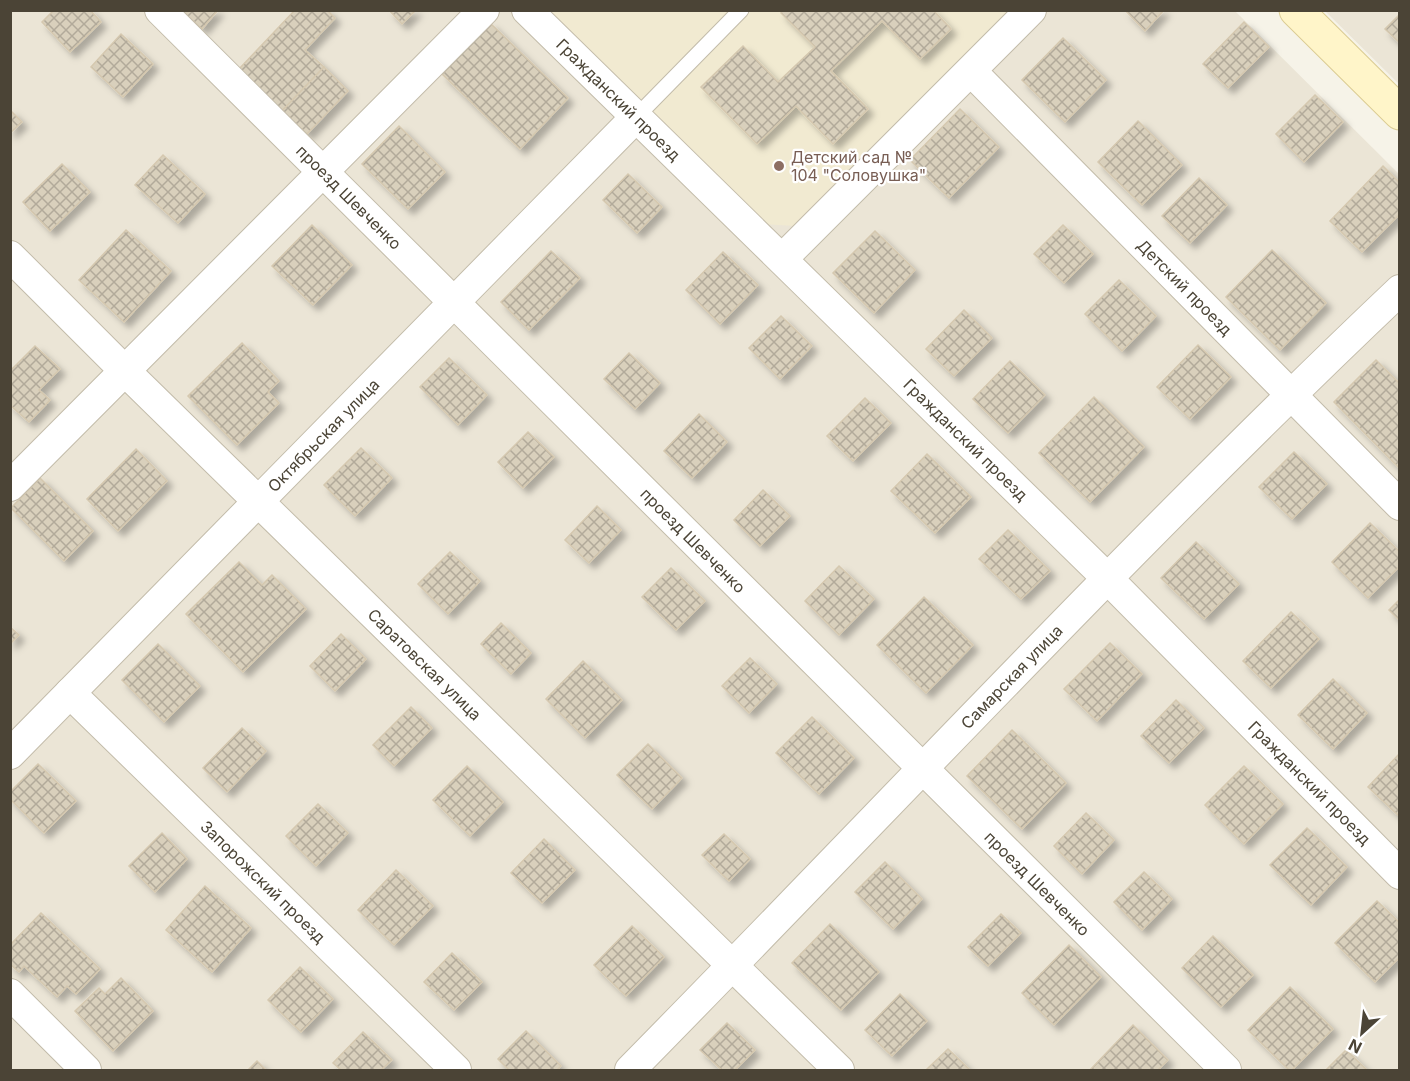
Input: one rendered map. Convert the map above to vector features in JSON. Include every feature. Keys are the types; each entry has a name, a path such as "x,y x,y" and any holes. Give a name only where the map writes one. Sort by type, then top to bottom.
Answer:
{"main road":[{"path":"1296,10 1400,113"}],"street":[{"name":"проезд Шевченко","path":"160,10 457,302 920,770 1226,1071"},
{"path":"10,486 484,10"},
{"name":"Гражданский проезд","path":"527,10 783,258 1108,579 1400,874"},
{"path":"783,258 1031,10"},
{"name":"Детский проезд","path":"971,71 1400,505"},
{"name":"Октябрьская улица","path":"10,754 457,302 637,116"},
{"name":"Саратовская улица","path":"10,256 734,965 839,1071"},
{"name":"Самарская улица","path":"630,1071 920,770 1290,394 1400,290"},
{"name":"Запорожский проезд","path":"70,693 456,1071"},
{"path":"10,994 86,1071"}],"lane":[{"path":"637,116 741,10"}],"shaded area":[{"path":"10,11 1235,11 1399,174 1399,1070 11,1070"},
{"name":"Детский сад № 104 \"Соловушка\"","path":"546,11 1009,11 795,226 761,224"},
{"path":"1325,11 1399,11 1399,84"}],"building":[{"path":"54,10 90,10 101,22 70,52 42,22"},
{"path":"181,10 218,10 202,29"},
{"path":"295,10 327,10 335,18 305,50 324,67 282,111 239,69"},
{"path":"389,10 416,10 402,24"},
{"path":"783,10 933,10 951,29 920,59 882,21 831,71 868,109 833,144 796,106 757,144 701,87 743,46 778,82 815,47 781,13"},
{"path":"1125,10 1164,10 1145,31"},
{"path":"1400,14 1400,43 1385,29"},
{"path":"1244,22 1269,47 1228,88 1203,64"},
{"path":"490,23 568,98 520,149 442,74"},
{"path":"121,34 153,64 123,97 91,67"},
{"path":"1063,38 1106,80 1065,122 1022,80"},
{"path":"324,67 348,91 307,134 282,111"},
{"path":"1315,95 1343,122 1304,162 1276,134"},
{"path":"960,109 999,147 949,198 910,160"},
{"path":"10,110 22,122 10,133"},
{"path":"1138,121 1182,165 1142,205 1098,162"},
{"path":"399,126 445,172 408,209 362,164"},
{"path":"163,155 205,194 178,223 135,185"},
{"path":"62,164 90,192 50,231 23,202"},
{"path":"1383,166 1400,183 1400,214 1362,252 1330,221"},
{"path":"628,174 662,207 637,233 603,200"},
{"path":"1199,178 1227,205 1190,243 1162,216"},
{"path":"312,225 352,265 313,305 272,266"},
{"path":"1063,225 1093,254 1064,283 1034,254"},
{"path":"126,230 171,271 124,322 79,280"},
{"path":"875,231 915,270 874,313 833,273"},
{"path":"1272,250 1326,303 1280,350 1226,297"},
{"path":"551,251 580,278 529,330 501,302"},
{"path":"723,252 758,285 720,324 686,290"},
{"path":"1119,280 1156,316 1122,351 1085,314"},
{"path":"964,310 992,338 954,376 926,349"},
{"path":"781,316 812,346 780,379 749,348"},
{"path":"242,343 279,381 268,392 279,403 237,445 188,396"},
{"path":"1198,345 1231,377 1190,419 1157,387"},
{"path":"35,346 60,369 39,390 50,400 29,422 10,405 10,371"},
{"path":"629,353 660,383 635,409 604,379"},
{"path":"449,358 487,395 458,425 420,387"},
{"path":"1376,360 1400,384 1400,469 1334,402"},
{"path":"1010,361 1045,395 1008,433 973,399"},
{"path":"1094,397 1144,447 1090,502 1039,453"},
{"path":"865,398 891,423 853,461 827,436"},
{"path":"699,414 727,442 692,478 664,451"},
{"path":"528,432 554,457 523,488 498,462"},
{"path":"361,448 392,478 355,516 324,485"},
{"path":"136,449 167,481 118,531 87,499"},
{"path":"1294,452 1327,484 1292,519 1259,487"},
{"path":"927,454 971,497 935,533 891,491"},
{"path":"40,478 93,531 64,561 11,508"},
{"path":"763,490 790,516 760,546 734,520"},
{"path":"597,506 621,530 589,563 565,540"},
{"path":"1370,523 1400,552 1400,566 1368,598 1332,562"},
{"path":"1008,530 1050,571 1021,599 979,559"},
{"path":"1196,542 1239,584 1204,619 1161,578"},
{"path":"450,552 480,581 448,614 418,584"},
{"path":"239,562 262,585 272,575 306,609 243,672 186,614"},
{"path":"839,566 874,599 839,635 805,601"},
{"path":"671,568 705,601 676,630 642,597"},
{"path":"924,597 973,645 926,693 877,645"},
{"path":"1400,599 1400,621 1389,610"},
{"path":"1291,612 1319,639 1271,688 1243,661"},
{"path":"501,623 531,653 511,674 481,644"},
{"path":"10,627 19,635 10,644"},
{"path":"341,634 366,659 335,691 310,666"},
{"path":"1110,643 1142,674 1097,721 1064,689"},
{"path":"158,644 200,686 164,722 122,680"},
{"path":"750,658 777,684 749,713 722,686"},
{"path":"583,661 622,700 585,738 546,699"},
{"path":"1333,679 1367,713 1333,749 1298,715"},
{"path":"1176,700 1204,728 1169,763 1141,736"},
{"path":"411,707 432,728 394,766 373,745"},
{"path":"812,717 854,758 819,794 776,753"},
{"path":"242,728 266,751 227,792 203,768"},
{"path":"1012,730 1066,783 1022,829 967,776"},
{"path":"648,744 682,778 652,809 617,775"},
{"path":"1400,755 1400,817 1368,787"},
{"path":"38,764 76,801 44,833 10,799 10,792"},
{"path":"467,766 503,802 470,836 433,800"},
{"path":"1244,766 1283,804 1244,844 1205,805"},
{"path":"318,804 348,833 316,866 286,836"},
{"path":"1086,813 1114,840 1082,874 1054,846"},
{"path":"1307,828 1347,867 1311,905 1270,865"},
{"path":"162,833 187,859 155,892 129,866"},
{"path":"724,834 750,859 729,881 702,855"},
{"path":"544,839 575,870 542,903 511,873"},
{"path":"885,862 922,899 893,929 855,892"},
{"path":"396,870 433,906 394,945 358,910"},
{"path":"1144,872 1172,899 1142,930 1114,902"},
{"path":"205,886 251,928 212,972 166,930"},
{"path":"1377,901 1400,923 1400,957 1375,982 1335,943"},
{"path":"41,913 100,969 76,994 67,986 57,997 24,966 19,972 10,964 10,945"},
{"path":"1001,914 1021,933 988,966 968,947"},
{"path":"830,924 879,972 841,1010 792,963"},
{"path":"632,926 664,957 626,996 594,965"},
{"path":"1213,936 1253,975 1221,1007 1182,968"},
{"path":"1069,945 1101,977 1054,1025 1022,993"},
{"path":"452,953 482,982 454,1010 424,982"},
{"path":"300,967 333,999 301,1032 268,1000"},
{"path":"121,978 153,1011 113,1051 75,1011 99,988 105,994"},
{"path":"1290,987 1333,1029 1292,1070 1289,1070 1248,1030"},
{"path":"900,994 927,1021 892,1056 865,1030"},
{"path":"727,1023 755,1050 735,1070 722,1070 700,1050"},
{"path":"1133,1025 1168,1060 1158,1070 1090,1070"},
{"path":"526,1031 561,1066 557,1070 509,1070 498,1059"},
{"path":"363,1032 392,1060 381,1070 341,1070 333,1063"},
{"path":"948,1049 970,1070 926,1070"},
{"path":"1346,1050 1367,1070 1326,1070"},
{"path":"257,1061 266,1070 248,1070"}],"place":[{"name":"Детский сад № 104 \"Соловушка\"","path":"779,166"}]}
